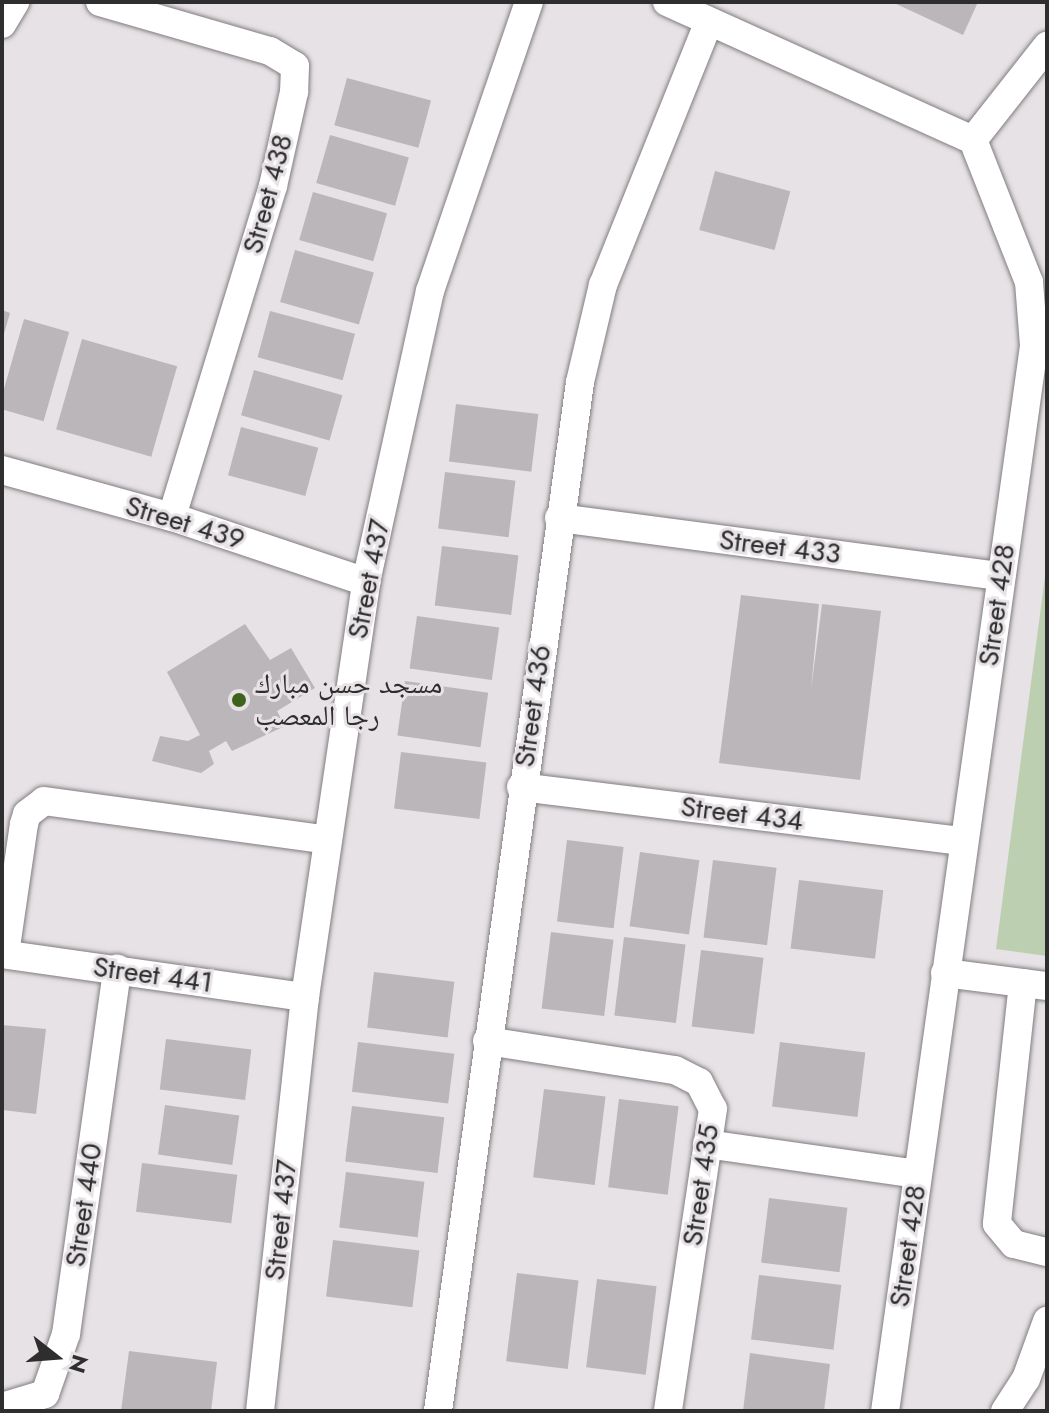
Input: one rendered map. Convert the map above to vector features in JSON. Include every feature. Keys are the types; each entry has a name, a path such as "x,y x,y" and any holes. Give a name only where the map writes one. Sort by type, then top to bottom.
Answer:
{"street":[{"path":"2,24 15,2"},
{"name":"Street 438","path":"100,2 270,51 295,66 273,186 172,517"},
{"name":"Street 437","path":"260,1411 305,997 366,582 430,291 529,2"},
{"path":"667,2 973,140 1047,46"},
{"name":"Street 436","path":"438,1411 521,787 580,382 603,285 709,21"},
{"name":"Street 428","path":"885,1411 1034,346 1029,282 973,140"},
{"name":"Street 439","path":"2,470 172,517 366,582"},
{"name":"Street 433","path":"559,518 1001,576"},
{"name":"Street 434","path":"521,787 963,841"},
{"path":"3,954 24,824 27,814 44,801 327,840"},
{"name":"Street 441","path":"3,954 305,997"},
{"name":"Street 440","path":"2,1407 45,1394 66,1334 117,969"},
{"path":"945,973 1035,985 997,1224 1014,1244 1047,1252"},
{"name":"Street 435","path":"487,1041 675,1070 699,1082 713,1109 668,1411"},
{"path":"707,1144 917,1174"},
{"path":"1005,1411 1026,1379 1047,1321"}],"green space":[{"path":"1047,561 1047,956 996,949"}],"building":[{"path":"892,2 978,2 963,35"},
{"path":"347,78 431,101 418,148 334,125"},
{"path":"330,135 409,158 395,206 316,183"},
{"path":"715,171 790,191 775,250 699,230"},
{"path":"313,192 387,213 373,261 299,240"},
{"path":"295,250 374,273 359,325 280,302"},
{"path":"2,310 10,313 3,337 2,337"},
{"path":"270,311 355,334 343,380 258,357"},
{"path":"24,319 69,332 44,421 2,409 2,396"},
{"path":"82,339 177,366 151,457 56,429"},
{"path":"254,370 342,395 329,441 241,415"},
{"path":"456,404 538,414 531,472 449,462"},
{"path":"241,427 318,448 305,496 228,475"},
{"path":"445,472 515,481 509,537 438,529"},
{"path":"442,546 518,555 511,615 435,606"},
{"path":"741,595 819,604 811,690 822,604 881,611 860,780 719,763"},
{"path":"417,616 499,628 492,680 410,668"},
{"name":"مسجد حسن مبارك رجا المعصب","path":"245,624 270,660 291,648 315,688 277,711 285,726 232,751 226,741 209,751 214,764 201,773 152,761 160,736 188,741 200,735 167,672"},
{"path":"405,681 488,693 481,747 397,735"},
{"path":"401,752 486,762 479,819 394,809"},
{"path":"567,840 624,847 614,928 557,921"},
{"path":"640,852 699,860 689,935 630,926"},
{"path":"713,860 777,868 767,945 703,937"},
{"path":"799,880 883,890 875,959 791,948"},
{"path":"551,932 614,940 604,1016 542,1008"},
{"path":"624,937 686,945 676,1023 614,1015"},
{"path":"701,950 764,958 754,1034 692,1026"},
{"path":"374,972 454,982 448,1037 367,1028"},
{"path":"2,1025 46,1029 36,1114 2,1110"},
{"path":"166,1039 251,1049 245,1100 160,1090"},
{"path":"358,1042 454,1054 448,1103 352,1092"},
{"path":"780,1042 865,1052 857,1117 772,1107"},
{"path":"544,1089 606,1097 595,1185 533,1177"},
{"path":"619,1099 679,1106 668,1195 608,1187"},
{"path":"165,1105 239,1115 232,1165 158,1155"},
{"path":"352,1106 444,1117 437,1173 345,1162"},
{"path":"142,1163 237,1175 231,1223 136,1212"},
{"path":"346,1172 424,1182 418,1237 339,1228"},
{"path":"769,1198 847,1208 839,1272 761,1263"},
{"path":"333,1240 419,1251 412,1307 326,1297"},
{"path":"517,1273 579,1281 568,1369 506,1361"},
{"path":"759,1275 841,1285 833,1350 751,1340"},
{"path":"597,1279 657,1286 646,1375 586,1367"},
{"path":"129,1351 217,1362 211,1411 121,1411"},
{"path":"750,1353 830,1364 824,1411 743,1411"}],"place":[{"name":"مسجد حسن مبارك رجا المعصب","path":"239,700"}]}
